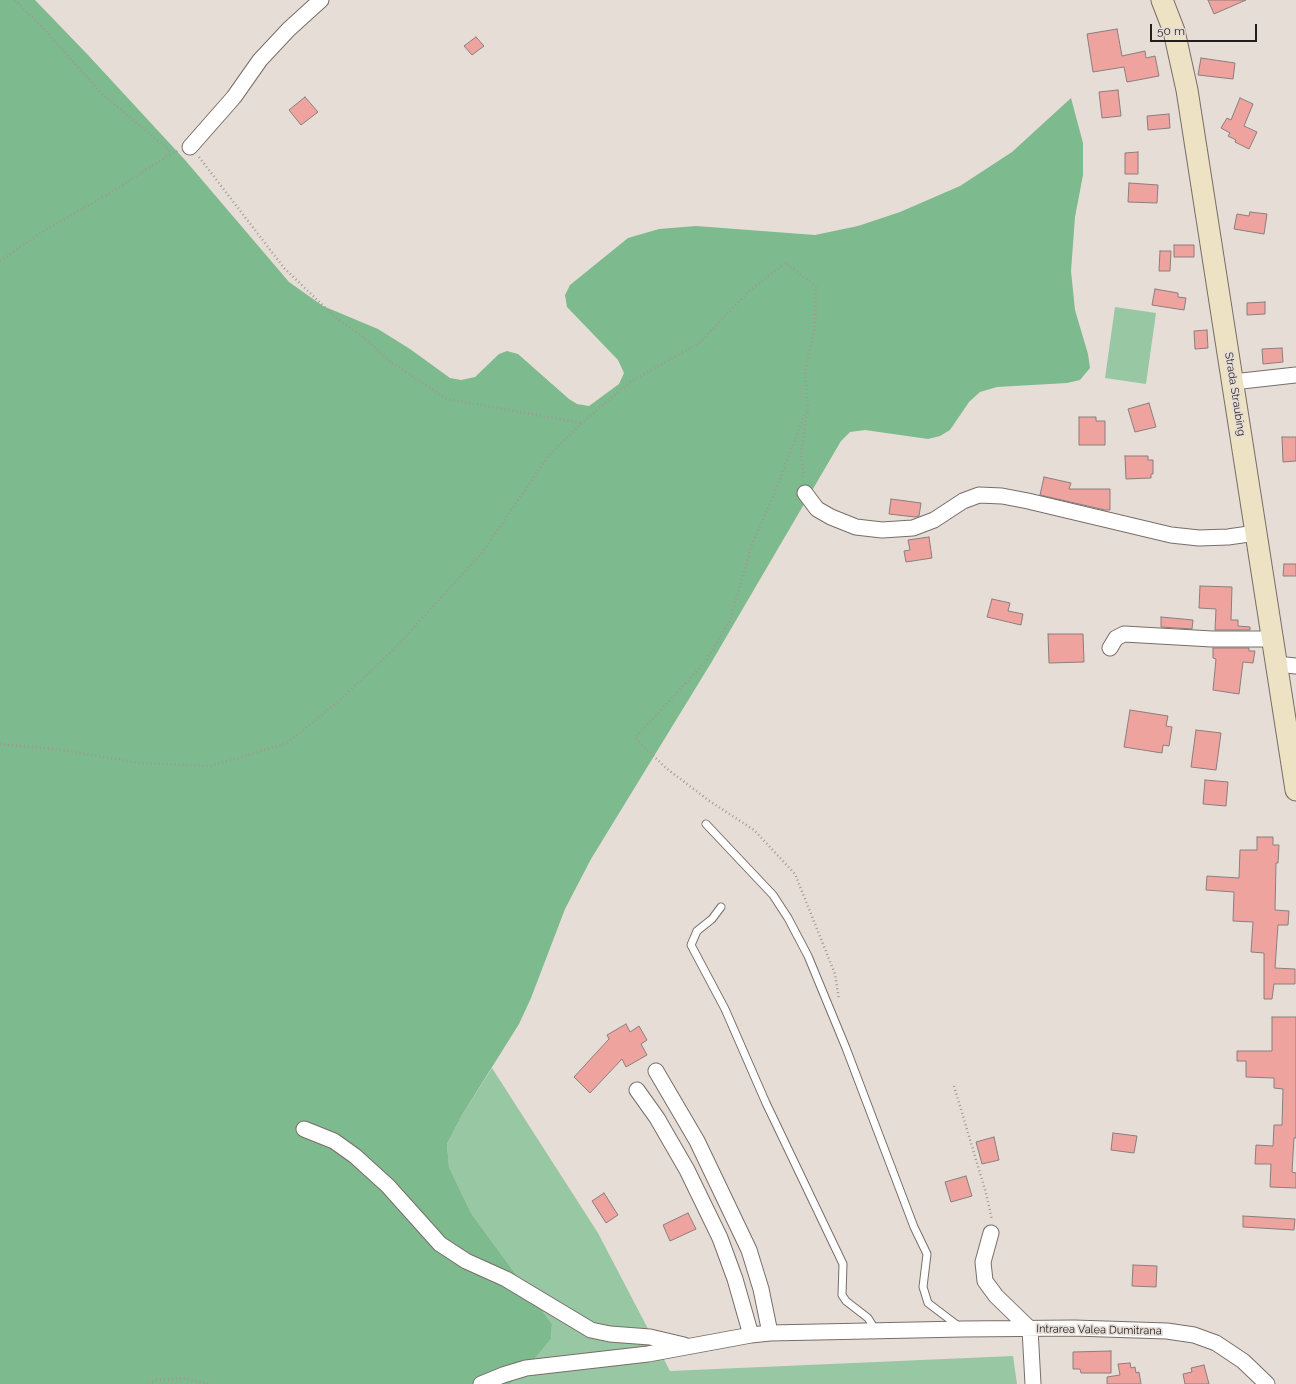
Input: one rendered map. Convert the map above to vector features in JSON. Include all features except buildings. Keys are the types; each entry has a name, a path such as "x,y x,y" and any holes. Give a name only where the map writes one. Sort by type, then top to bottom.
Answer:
{"main road":[{"name":"Strada Straubing","path":"1162,0 1174,31 1187,90 1273,639 1286,665 1296,790"}],"street":[{"path":"190,147 234,97 260,60 289,29 321,0"},
{"path":"1233,382 1296,375"},
{"path":"805,493 817,509 830,517 856,527 882,530 913,528 934,520 963,501 979,495 1002,496 1172,534 1199,538 1228,537 1256,533"},
{"path":"1110,648 1116,638 1124,634 1212,639 1273,639"},
{"path":"656,1071 697,1141 749,1250 761,1289 770,1333"},
{"path":"637,1090 657,1118 687,1170 720,1238 735,1280 751,1335"},
{"path":"304,1129 334,1141 355,1156 388,1186 440,1244 466,1261 506,1279 591,1330 610,1334 650,1337 689,1346"},
{"name":"Intrarea Valea Dumitrana","path":"991,1233 983,1262 985,1281 996,1296 1030,1329 1167,1331 1194,1335 1216,1343 1243,1361 1267,1384"},
{"path":"481,1384 502,1374 526,1368 648,1354 751,1335 770,1333 963,1329 1030,1329 1033,1384"}],"lane":[{"path":"706,824 773,895 788,918 808,956 846,1048 914,1227 927,1254 923,1287 928,1303 963,1329"},
{"path":"721,907 712,919 697,931 691,945 725,1009 766,1103 843,1264 842,1295 846,1301 868,1318 876,1331"}],"path":[{"path":"15,0 45,30 100,92 172,153"},
{"path":"0,261 45,230 107,195 172,153 190,147 284,268 336,318 362,336 391,362 447,399 582,422"},
{"path":"0,744 55,749 140,763 211,766 287,743 339,701 386,656 476,560 486,548 549,455 582,422 630,382 699,342 749,291 785,263 816,286 816,328 806,371 808,406 801,453 805,493"},
{"path":"808,406 775,492 752,544 730,620 705,662 634,738 666,768 708,800 754,830 795,874 835,974 839,1002"},
{"path":"954,1086 986,1193 992,1220 991,1233"},
{"path":"149,1384 156,1380 183,1378 210,1384"}],"green space":[{"path":"0,0 35,0 185,160 289,282 323,306 378,329 410,349 450,378 461,380 475,377 499,354 507,351 518,354 569,399 577,404 589,406 619,384 624,373 618,360 567,307 565,295 570,285 628,238 659,229 696,226 815,235 858,226 900,212 960,186 1012,152 1071,98 1083,143 1083,175 1075,217 1071,271 1075,310 1088,354 1090,368 1080,380 1067,383 997,387 980,392 969,402 950,430 940,436 928,439 865,430 850,432 841,441 711,663 591,859 565,909 531,998 519,1024 462,1115 447,1144 449,1167 471,1213 552,1324 551,1339 510,1384 0,1384"},
{"path":"1115,307 1156,313 1146,384 1105,378"},
{"path":"492,1068 598,1233 670,1371 1013,1356 1017,1384 510,1384 551,1339 552,1324 471,1213 449,1167 447,1144 462,1115"}]}
